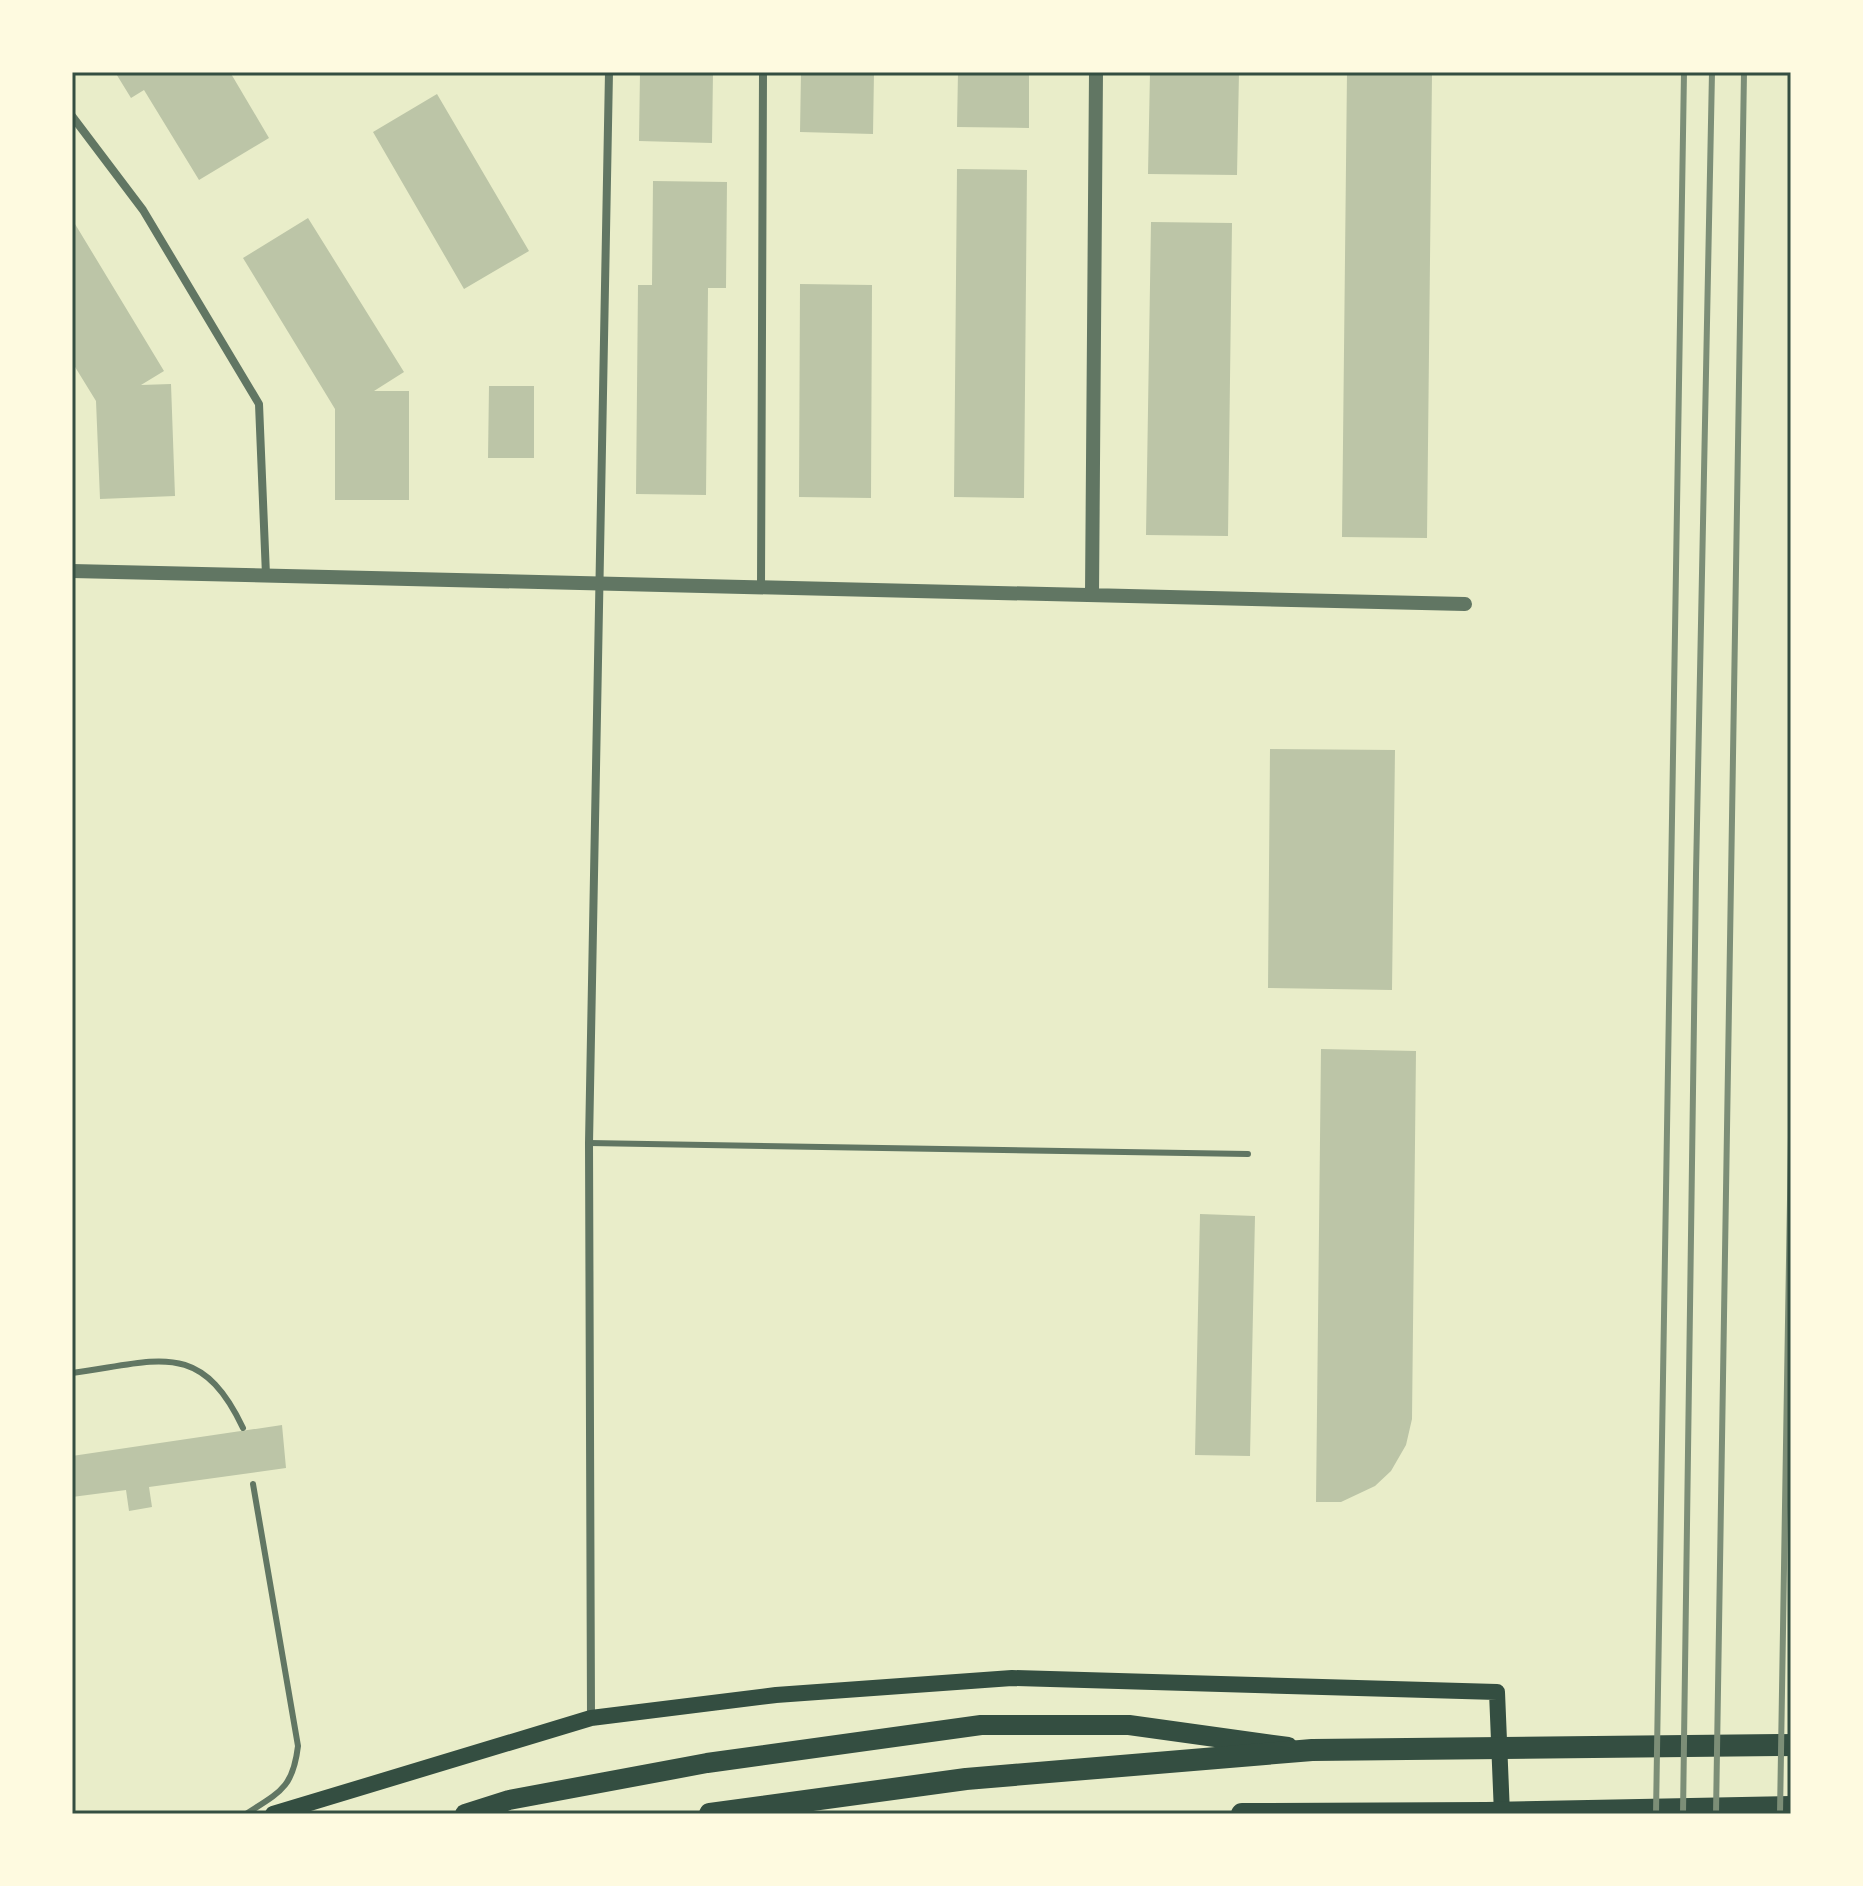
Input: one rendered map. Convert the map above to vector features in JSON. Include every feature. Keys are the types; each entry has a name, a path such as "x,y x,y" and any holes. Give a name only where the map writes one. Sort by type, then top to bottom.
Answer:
{"highway":[{"path":"710,1814 966,1779 1312,1750 1791,1745"},
{"path":"1242,1814 1791,1807"}],"main road":[{"path":"273,1814 591,1718 776,1695 1012,1678 1497,1692 1502,1814"},
{"path":"465,1814 509,1800 707,1763 981,1725 1129,1725 1312,1750"},
{"path":"1476,1814 1486,1813"}],"street":[{"path":"591,1718 589,1143 597,583 609,72"},
{"path":"761,587 763,72"},
{"path":"1092,595 1096,72"},
{"path":"72,116 143,210 259,404 266,575"},
{"path":"72,571 1465,604"}],"lane":[{"path":"589,1143 1248,1154"},
{"path":"72,1373 155,1362 180,1362 210,1377 224,1393 243,1428"},
{"path":"246,1814 289,1783 296,1767 298,1746 253,1484"}],"building":[{"path":"115,72 230,72 269,138 199,180 144,90 131,98"},
{"path":"640,72 713,72 712,143 639,141"},
{"path":"801,72 874,72 873,134 800,132"},
{"path":"958,72 1029,72 1029,128 957,127"},
{"path":"1150,72 1239,72 1237,175 1148,174"},
{"path":"1347,72 1432,74 1427,538 1342,537"},
{"path":"437,94 529,251 464,289 373,132"},
{"path":"957,169 1027,170 1024,498 954,497"},
{"path":"653,181 727,182 726,288 708,288 706,495 636,494 638,285 652,285"},
{"path":"308,218 404,372 374,391 409,391 409,500 335,500 335,409 243,258"},
{"path":"72,219 164,371 141,385 171,384 175,496 100,499 96,401 72,362"},
{"path":"1151,222 1232,223 1228,536 1146,535"},
{"path":"800,284 872,285 871,498 799,497"},
{"path":"489,386 534,386 534,458 488,458"},
{"path":"1270,749 1395,750 1392,990 1268,988"},
{"path":"1321,1049 1416,1051 1412,1419 1406,1445 1391,1471 1375,1486 1341,1502 1316,1502"},
{"path":"1200,1214 1255,1216 1250,1456 1195,1455"},
{"path":"282,1425 286,1468 149,1487 152,1507 129,1511 126,1490 72,1497 72,1456"}],"railway":[{"path":"1656,1814 1684,72"},
{"path":"1683,1814 1696,874 1712,72"},
{"path":"1716,1814 1744,72"},
{"path":"1780,1814 1791,1138"}]}
